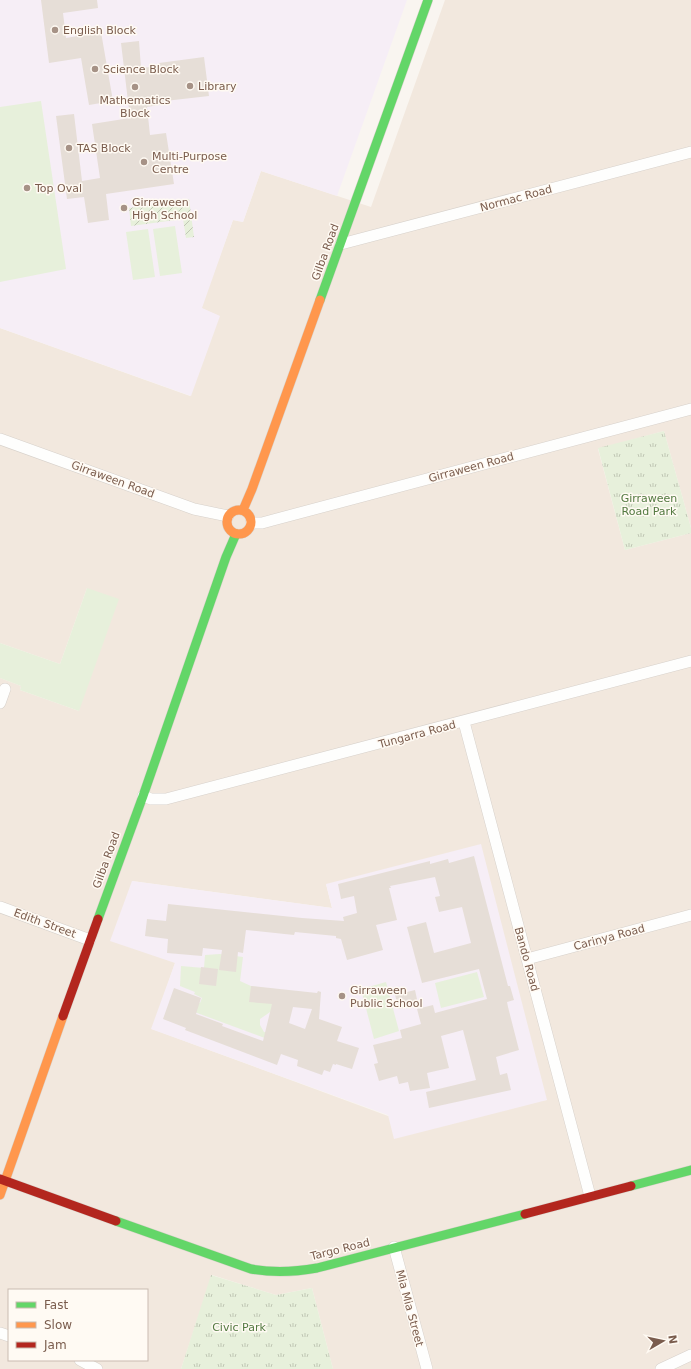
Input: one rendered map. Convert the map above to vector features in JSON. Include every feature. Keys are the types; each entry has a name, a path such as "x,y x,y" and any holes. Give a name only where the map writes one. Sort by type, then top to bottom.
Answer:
{"street":[{"name":"Gilba Road","path":"243,510 252,490 428,0"},
{"name":"Normac Road","path":"341,244 691,152"},
{"name":"Girraween Road","path":"251,523 273,520 691,408"},
{"name":"Girraween Road","path":"0,439 194,508 228,516"},
{"path":"243,510 249,515 251,523 249,529 240,535 236,534 230,530 226,524 228,516 233,511 243,510"},
{"name":"Gilba Road","path":"0,1195 2,1180 143,796 226,557 236,534"},
{"name":"Tungarra Road","path":"143,796 151,799 166,799 691,662"},
{"path":"0,703 5,689"},
{"name":"Bando Road","path":"464,722 590,1196"},
{"name":"Edith Street","path":"0,907 90,940"},
{"name":"Carinya Road","path":"527,959 691,915"},
{"name":"Targo Road","path":"2,1180 245,1267 260,1271 285,1273 317,1268 691,1170"},
{"name":"Mia Mia Street","path":"394,1247 427,1369"},
{"path":"661,1369 691,1356"},
{"path":"82,1361 98,1369"}],"shaded area":[{"name":"Girraween High School","path":"0,0 407,0 337,196 261,171 243,222 233,220 202,308 220,316 191,396 0,328"},
{"path":"445,0 691,0 691,528 664,431 598,449 625,550 691,533 691,1369 333,1369 312,1288 276,1295 212,1275 181,1369 0,1369 0,678 21,686 20,690 79,711 87,588 60,664 0,643 0,328 190,396 219,316 201,308 233,220 243,222 261,171 371,207","holes":["132,881 332,908 326,884 547,1100 388,1116 152,1029 175,963"]},
{"name":"Girraween Public School","path":"481,844 547,1100 394,1139 388,1115 151,1029 175,963 110,941 132,881 332,908 326,884"}],"green space":[{"name":"Top Oval","path":"41,101 66,269 0,282 0,107"},
{"path":"189,199 194,237 186,238 183,219 131,226 129,208"},
{"path":"175,226 182,273 160,276 153,229"},
{"path":"148,229 155,277 133,280 126,232"},
{"name":"Girraween Road Park","path":"664,431 691,528 691,533 625,550 598,448"},
{"path":"87,588 119,599 79,711 20,690 21,686 0,678 0,643 60,664"},
{"path":"220,954 243,957 240,981 251,986 286,991 273,1010 260,1019 260,1025 264,1032 285,1037 281,1044 189,1010 192,1000 200,1003 202,998 194,994 195,992 180,986 181,966 204,968 205,955"},
{"path":"477,972 484,997 441,1008 435,983"},
{"path":"386,982 399,1031 374,1039 361,989"},
{"name":"Civic Park","path":"211,1275 276,1295 312,1288 333,1369 181,1369"}],"building":[{"path":"41,0 97,0 98,8 63,13 66,38 101,32 113,101 89,105 81,58 49,63"},
{"path":"139,41 141,68 160,66 159,63 204,57 209,96 165,101 165,104 147,107 150,135 166,133 174,184 106,194 109,220 88,223 84,197 67,199 56,116 74,114 82,181 100,178 92,124 130,118 121,43"},
{"path":"474,856 508,986 510,986 514,1000 507,1002 519,1050 496,1057 500,1075 507,1073 511,1090 429,1108 426,1092 476,1080 463,1030 441,1036 449,1068 427,1073 430,1088 410,1091 408,1082 399,1084 397,1076 379,1081 374,1064 378,1063 373,1045 402,1038 400,1030 421,1024 417,1009 433,1005 435,1013 487,999 479,969 422,983 407,927 426,922 434,953 471,943 462,907 439,912 435,897 440,896 435,877 390,886 391,888 389,888 397,920 376,925 383,950 347,960 341,939 336,938 336,936 295,932 294,935 246,930 243,953 238,952 236,972 219,970 222,950 203,948 202,956 167,953 168,939 145,936 147,919 166,921 168,904 344,921 343,917 357,913 354,896 341,899 338,884 430,861 430,864 448,859 449,863"},
{"path":"201,967 218,969 216,986 199,984"},
{"path":"251,986 317,993 318,991 321,992 319,1019 342,1027 337,1041 359,1048 352,1069 333,1064 330,1072 324,1070 322,1075 297,1066 298,1060 281,1054 277,1065 185,1030 186,1028 163,1019 174,988 201,998 196,1014 223,1024 222,1026 263,1041 272,1004 249,1002","holes":["293,1007 312,1009 305,1029 289,1023"]},
{"path":"415,990 418,1004 399,1009 395,995"}],"traffic: fast":[{"path":"320,300 428,0"},
{"path":"98,919 143,796 226,557 236,534"},
{"path":"631,1186 691,1170"},
{"path":"116,1221 251,1269 284,1272 317,1268 525,1214"}],"traffic: slow":[{"path":"243,510 252,489 320,300"},
{"path":"239,510 248,513 251,522 248,531 239,534 230,531 227,522 230,513 239,510"},
{"path":"0,1195 63,1016"}],"traffic: jam":[{"path":"63,1016 98,919"},
{"path":"0,1179 116,1221"},
{"path":"525,1214 631,1186"}],"place":[{"name":"English Block","path":"55,30"},
{"name":"Science Block","path":"95,69"},
{"name":"Library","path":"190,86"},
{"name":"Mathematics Block","path":"135,87"},
{"name":"TAS Block","path":"69,148"},
{"name":"Multi-Purpose Centre","path":"144,162"},
{"name":"Top Oval","path":"27,188"},
{"name":"Girraween High School","path":"124,208"},
{"name":"Girraween Public School","path":"342,996"}]}
